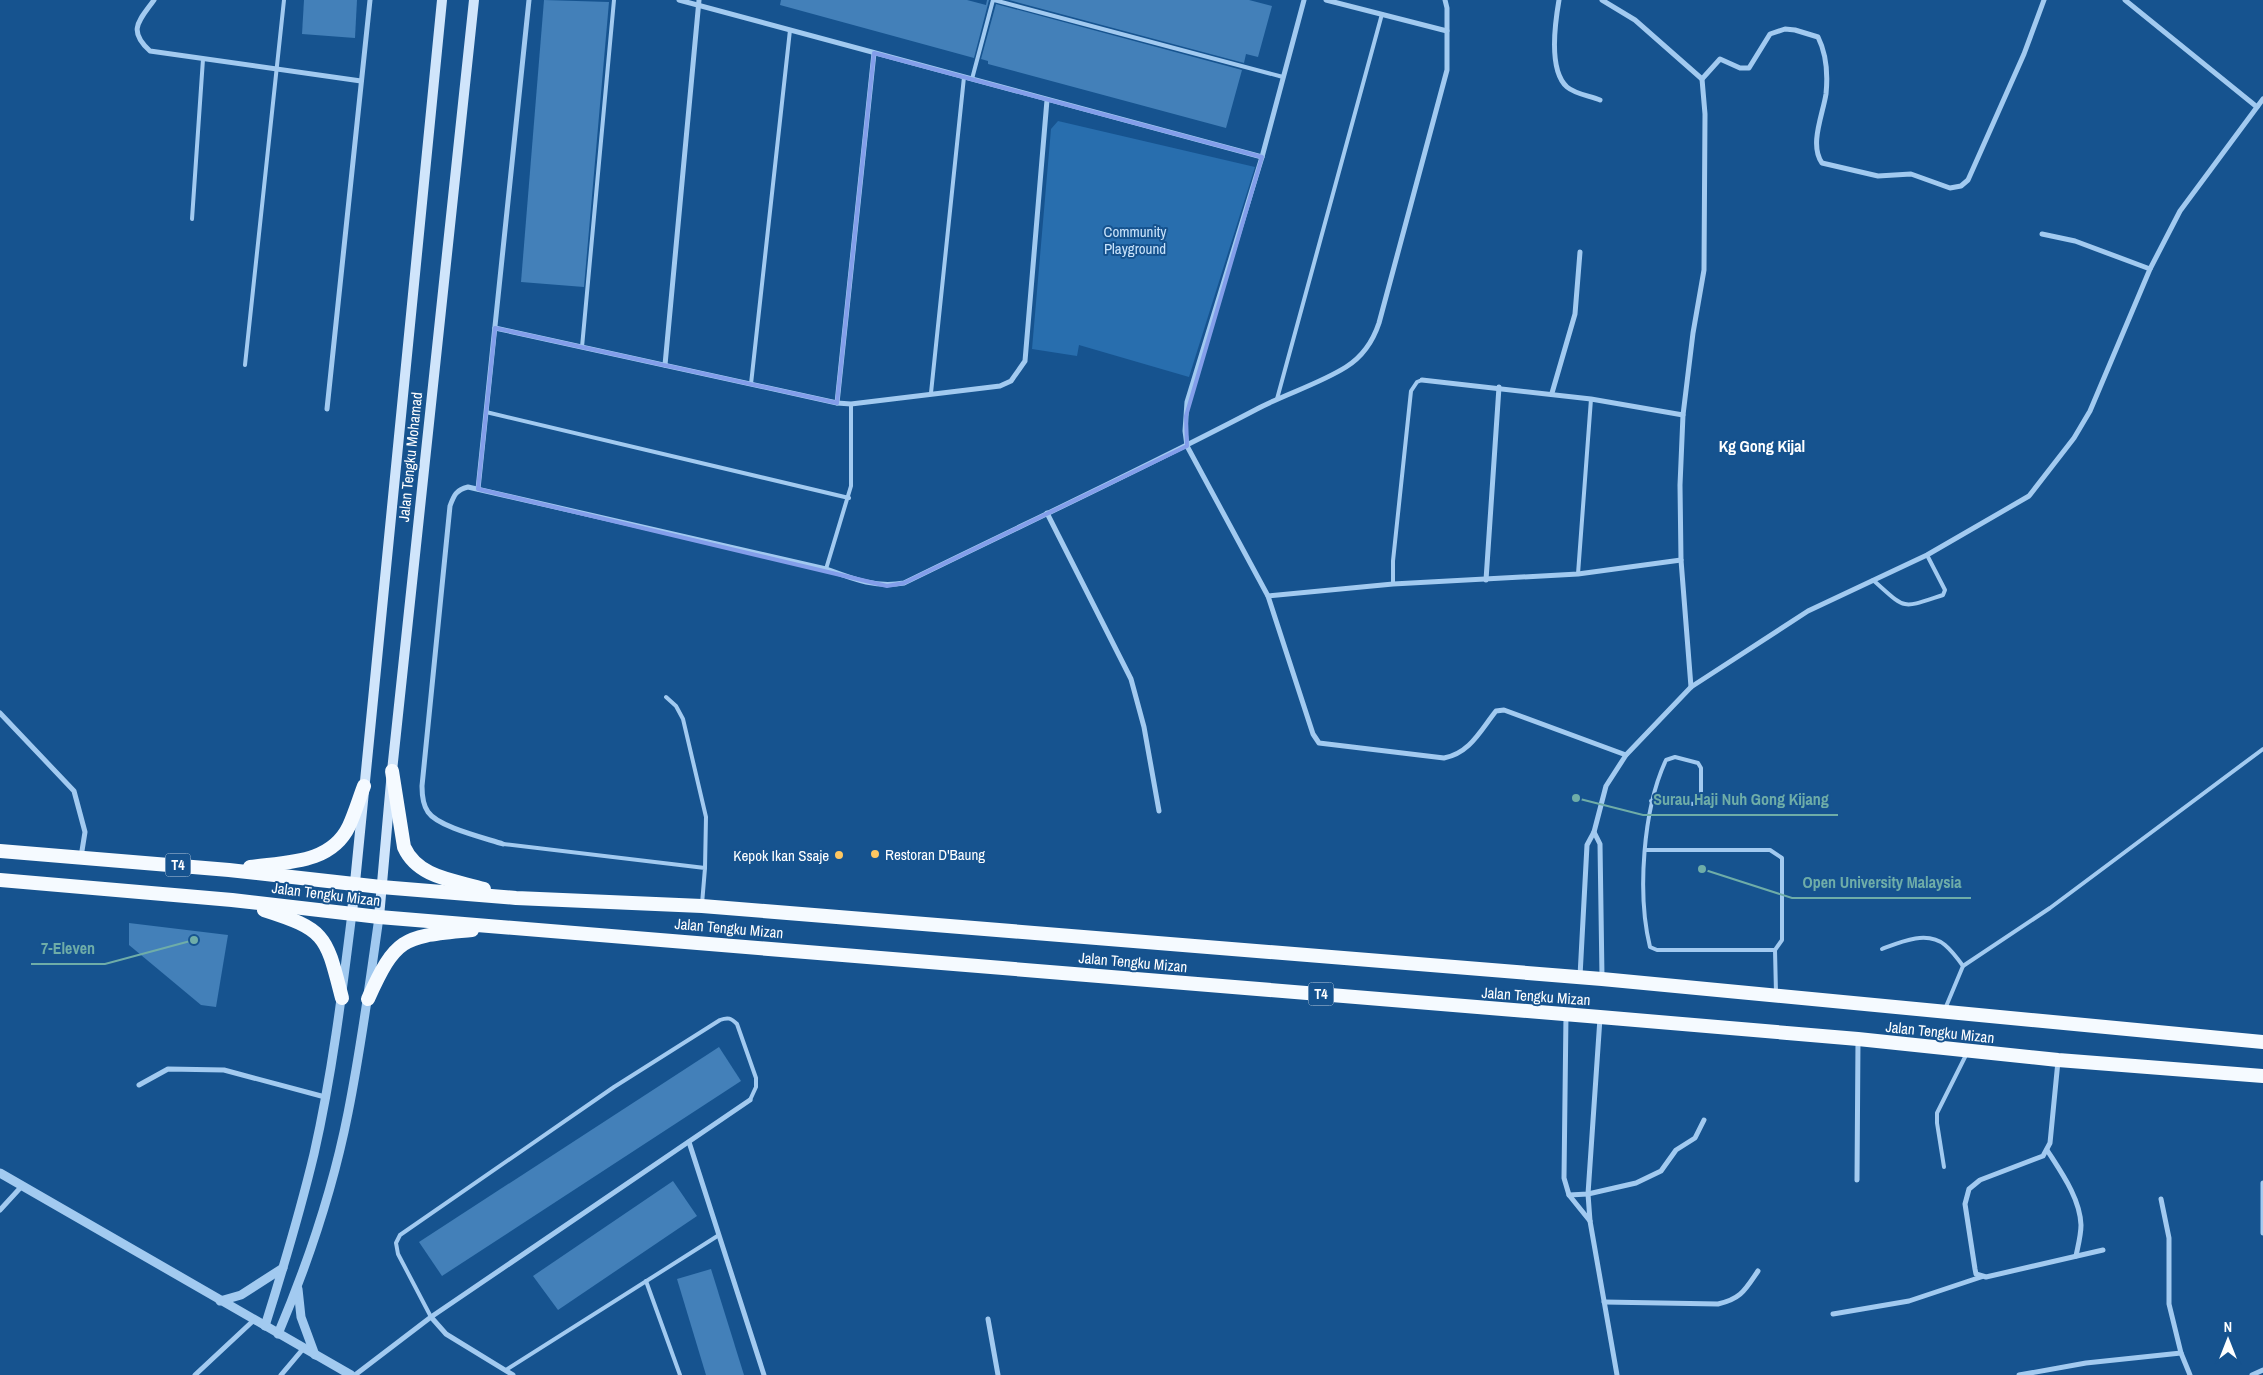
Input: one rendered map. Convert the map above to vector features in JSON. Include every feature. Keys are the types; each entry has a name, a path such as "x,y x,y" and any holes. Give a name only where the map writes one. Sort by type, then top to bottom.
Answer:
{"highway":[{"path":"392,771 404,847 415,864 426,873 516,898"},
{"path":"230,870 309,859 330,849 349,827 364,786"},
{"name":"Jalan Tengku Mizan","path":"0,851 230,870 382,887 516,898 702,906 1580,977 2263,1042"},
{"name":"Jalan Tengku Mizan","path":"0,880 232,900 379,917 513,926 1600,1017 1858,1039 2058,1060 2263,1076"},
{"path":"232,900 294,919 320,935 330,951 342,998"},
{"path":"368,999 382,966 392,953 403,944 418,936 513,926"}],"main road":[{"name":"Jalan Tengku Mohamad","path":"352,913 442,0"},
{"name":"Jalan Tengku Mohamad","path":"379,917 392,771 474,0"},
{"path":"473,12 483,0"}],"street":[{"path":"154,0 138,23 136,34 140,42 150,51 277,71 361,81"},
{"path":"327,410 370,0"},
{"path":"478,489 529,0"},
{"path":"679,0 698,3 874,53 1262,157"},
{"path":"1304,0 1262,157 1187,402 1186,446 1268,596 1313,734 1319,743 1444,758 1464,751 1496,711 1504,710 1626,756"},
{"path":"1326,0 1448,32"},
{"path":"503,844 436,820 428,812 423,799 422,786 450,506 454,495 460,489 468,487 478,489 826,570 869,585 887,586 904,583 1186,446 1277,399 1345,368 1364,350 1374,336 1447,70 1448,32 1444,0"},
{"path":"1558,0 1554,42 1559,73 1568,88 1600,100"},
{"path":"1602,0 1634,20 1702,79 1705,114 1704,270 1693,333 1683,415 1680,485 1682,560 1691,687"},
{"path":"1702,79 1720,59 1740,68 1749,68 1770,34 1795,30 1818,37 1825,53 1827,74 1826,92 1816,150 1822,163 1878,176 1911,174 1950,188 1961,186 1968,180 2024,54 2044,0"},
{"path":"2126,0 2257,107"},
{"path":"665,365 698,3"},
{"path":"838,403 874,53"},
{"path":"1580,977 1587,845 1594,832 1606,786 1626,756 1691,687 1808,611 1927,555 2030,496 2056,463 2090,411 2150,269 2180,211 2263,99"},
{"path":"495,328 838,403 851,404 1000,386 1011,381 1024,361 1047,100"},
{"path":"2042,234 2076,240 2150,269"},
{"path":"1552,394 1575,314 1580,252"},
{"path":"1422,380 1499,387 1591,399 1683,415"},
{"path":"1486,580 1499,387"},
{"path":"1047,513 1131,680 1144,727 1159,811"},
{"path":"1268,596 1392,584 1578,574 1682,560"},
{"path":"0,713 74,791 85,832 81,857"},
{"path":"1594,832 1600,844 1602,979"},
{"path":"265,1326 298,1217 325,1097 342,998 352,913"},
{"path":"278,1334 298,1286 334,1173 348,1113 368,999 379,917"},
{"path":"1566,1015 1564,1178 1569,1195 1590,1221"},
{"path":"1600,1017 1588,1194 1590,1221 1618,1375"},
{"path":"1857,1180 1858,1039"},
{"path":"1981,1276 1976,1274 1974,1269 1965,1204 1966,1194 1980,1180 2043,1156 2050,1144 2058,1060"},
{"path":"139,1085 168,1069 224,1070 325,1097"},
{"path":"355,1375 431,1317 750,1100"},
{"path":"1569,1195 1588,1194 1636,1182 1660,1171 1676,1150 1695,1138 1704,1120"},
{"path":"689,1142 764,1375"},
{"path":"2047,1150 2069,1186 2076,1203 2081,1225 2076,1256"},
{"path":"0,1173 351,1375"},
{"path":"2263,1183 2263,1233"},
{"path":"0,1210 22,1186"},
{"path":"2161,1199 2169,1238 2169,1304 2181,1354 2190,1375"},
{"path":"1833,1314 1909,1300 1981,1276 2103,1250"},
{"path":"220,1301 241,1295 283,1268"},
{"path":"1604,1302 1718,1304 1733,1301 1744,1292 1758,1271"},
{"path":"298,1286 301,1317 315,1355"},
{"path":"431,1317 446,1334 513,1375"},
{"path":"988,1318 998,1375"},
{"path":"195,1375 254,1320"},
{"path":"281,1375 303,1349"},
{"path":"2019,1375 2086,1363 2181,1354"},
{"path":"2252,1375 2263,1370"}],"lane":[{"path":"245,365 284,0"},
{"path":"582,347 614,0"},
{"path":"972,79 994,0 1283,77"},
{"path":"1277,399 1382,14"},
{"path":"751,384 790,30"},
{"path":"192,219 203,59"},
{"path":"931,393 964,77"},
{"path":"1392,584 1411,391 1417,382 1422,380"},
{"path":"1578,574 1591,399"},
{"path":"826,570 849,498 851,486 851,404"},
{"path":"486,412 849,498"},
{"path":"1873,580 1900,604 1910,606 1943,596 1945,590 1927,555"},
{"path":"666,697 676,706 683,719 706,817 702,906"},
{"path":"1944,1011 1963,966 2050,908 2263,749"},
{"path":"1651,801 1695,804 1701,800 1701,768 1698,762 1675,757 1666,760 1651,801 1646,850 1645,925 1650,947 1657,950 1775,950"},
{"path":"503,844 705,868"},
{"path":"1646,850 1770,850 1782,858 1782,940 1775,950 1777,995"},
{"path":"1882,949 1910,938 1928,939 1944,944 1963,966"},
{"path":"431,1317 398,1254 396,1242 400,1236 614,1087 727,1017 737,1024 756,1078 756,1087 750,1100"},
{"path":"1944,1167 1937,1113 1968,1051"},
{"path":"506,1370 719,1235"},
{"path":"646,1281 680,1375"}],"highlighted area":[{"path":"874,53 1262,157 1186,416 1187,446 904,583 887,586 478,489 495,328 837,403"}],"green space":[{"name":"Community Playground","path":"1058,121 1255,167 1189,377 1079,345 1077,356 1032,349 1051,129"}],"building":[{"path":"304,0 357,0 355,38 302,34"},
{"path":"544,0 609,2 584,287 521,282"},
{"path":"781,0 967,0 986,5 987,0 989,0 974,58 780,5"},
{"path":"1009,0 1249,0 1272,6 1258,57 1246,54 1244,63"},
{"path":"996,4 1242,70 1226,128 988,64 988,61 981,59"},
{"path":"129,923 228,935 216,1007 201,1005 129,945"},
{"path":"719,1047 741,1081 442,1276 419,1242"},
{"path":"673,1181 697,1216 558,1310 533,1276"},
{"path":"711,1269 744,1375 706,1375 677,1279"}],"place":[{"name":"Surau Haji Nuh Gong Kijang","path":"1576,798"},
{"name":"Restoran D'Baung","path":"875,854"},
{"name":"Kepok Ikan Ssaje","path":"839,855"},
{"name":"Open University Malaysia","path":"1702,869"},
{"name":"7-Eleven","path":"194,940"}],"district":[{"name":"Kg Gong Kijal","path":"1762,446"}]}
